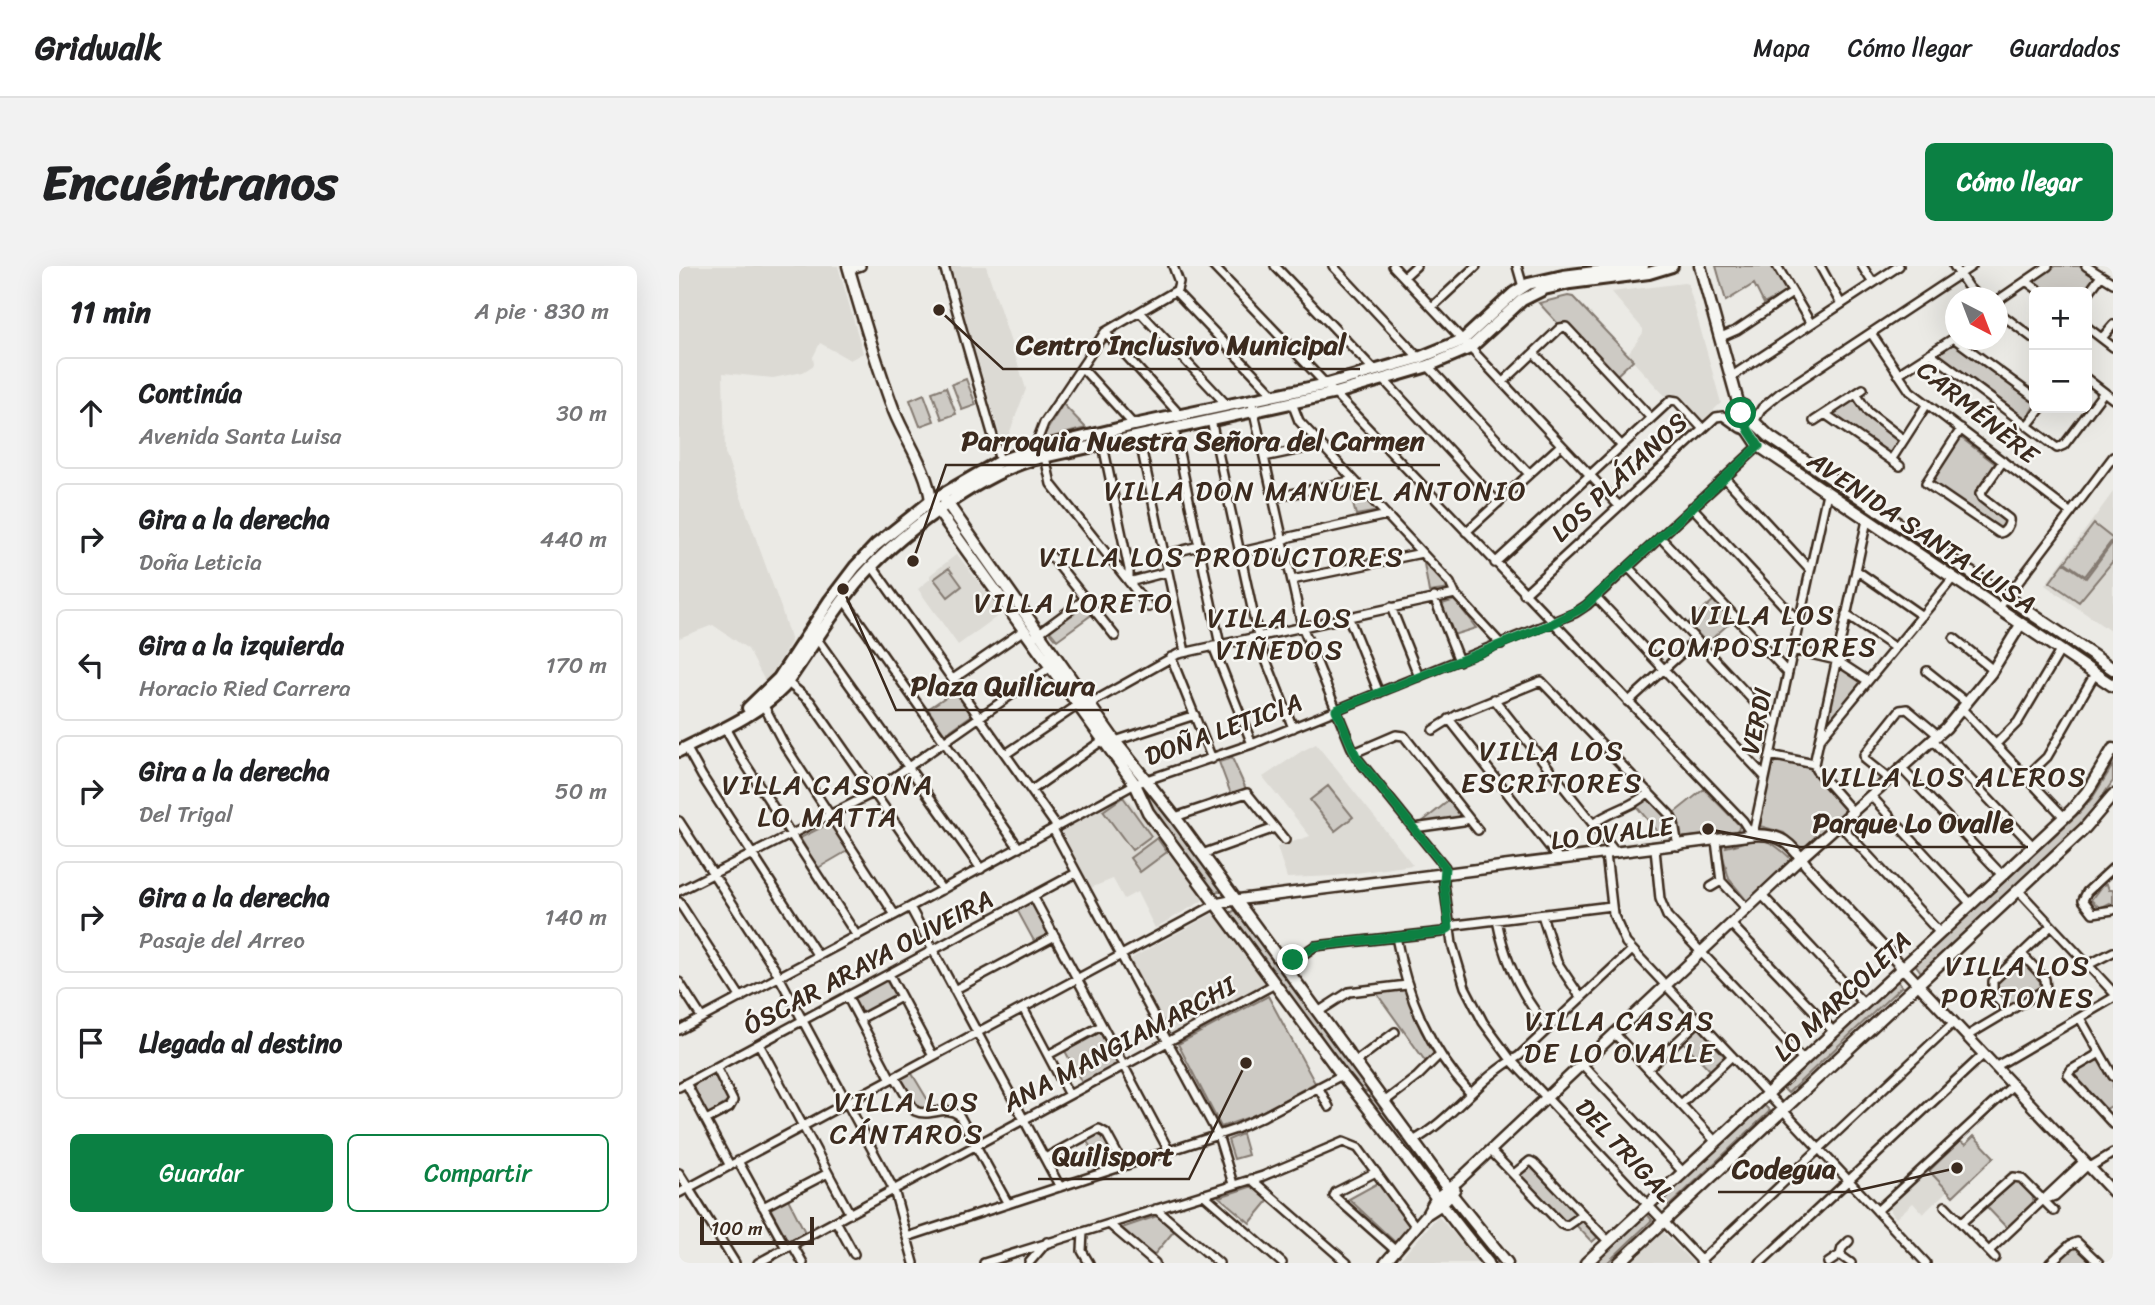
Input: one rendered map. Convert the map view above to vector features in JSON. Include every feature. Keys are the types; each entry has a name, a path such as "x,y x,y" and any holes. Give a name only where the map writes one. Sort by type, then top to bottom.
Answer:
{"main road":[{"path":"1467,344 1523,287 1561,271 1643,266"},
{"path":"681,747 764,706 787,682 872,565 943,508 1006,468 1384,380 1467,344 1528,295 1557,285 1649,273 1672,266"},
{"name":"AVENIDA SANTA LUISA","path":"1700,266 1733,376 1741,413 1751,426 1759,446 2113,686"},
{"path":"848,268 895,412 943,508 1024,630 1034,636 1051,667 1115,741 1175,817 1449,1191 1507,1263"},
{"path":"681,747 760,699 785,670 829,600 855,567 884,538 936,497 1000,461 1034,449 1134,425 1424,362"},
{"name":"AVENIDA SANTA LUISA","path":"1751,426 2113,669"},
{"path":"943,508 1083,704 1103,740 1135,783 1148,812 1342,1074 1371,1108 1487,1263"},
{"name":"LO MARCOLETA","path":"1586,1263 2064,817 2087,792 2113,750"},
{"name":"LO MARCOLETA","path":"1619,1263 2112,800"}],"street":[{"path":"848,268 861,266"},
{"path":"944,266 1000,461"},
{"path":"1034,449 1044,422 1105,332 1176,292 1179,282 1173,266"},
{"path":"1213,266 1743,821 1752,835"},
{"path":"1275,266 1375,371"},
{"path":"1333,266 1529,474"},
{"path":"1393,266 1619,506"},
{"path":"1404,277 1416,266"},
{"path":"1432,307 1476,266"},
{"path":"1517,266 1523,287"},
{"path":"1777,266 1811,324"},
{"path":"1820,266 1841,304"},
{"path":"1863,266 1873,284"},
{"path":"1733,376 1899,266"},
{"path":"1954,266 1968,287"},
{"path":"1751,426 1762,408 1780,393 1972,266"},
{"path":"2008,293 2049,266"},
{"path":"2085,266 2113,283"},
{"path":"2092,288 2101,276"},
{"path":"2026,281 2034,287"},
{"path":"1176,292 1273,394"},
{"path":"1721,337 1737,330 1792,293"},
{"path":"1140,312 1226,404"},
{"path":"2008,319 2029,335"},
{"path":"2102,338 2113,325"},
{"path":"1503,382 1564,327 1568,328 1651,418"},
{"path":"2092,331 2113,346"},
{"path":"1105,332 1180,415"},
{"name":"CARMÉNÈRE","path":"1871,332 1908,389 2071,513"},
{"path":"1898,374 1945,344"},
{"path":"1971,350 2029,393"},
{"path":"1534,353 1621,445"},
{"path":"1930,353 2059,448 2104,392"},
{"path":"1081,368 1134,425"},
{"path":"1384,380 1498,503"},
{"path":"2092,383 2113,399"},
{"path":"1814,421 1859,392 1867,410 1903,439"},
{"path":"1251,399 1302,626 1336,710 1354,752 1445,867 1446,874"},
{"path":"1495,563 1673,399 1703,429"},
{"path":"1291,403 1299,421 1452,585 1455,594 1501,644"},
{"path":"1891,460 1927,404"},
{"path":"2027,426 2037,413"},
{"path":"1825,414 1900,466"},
{"name":"LOS PLÁTANOS","path":"1524,594 1720,416 1751,426"},
{"path":"1211,420 1260,645 1293,728"},
{"path":"1174,429 1217,645 1252,744"},
{"path":"1961,429 1926,483 2000,533 2009,520 1980,495 2003,461"},
{"path":"1139,437 1185,652"},
{"path":"1103,445 1129,569 1129,582"},
{"path":"1264,457 1321,445"},
{"path":"1466,532 1561,445"},
{"name":"DOÑA LETICIA","path":"679,1030 981,869 1135,783 1252,744 1579,611 1759,446"},
{"path":"1045,457 1051,484 1149,607"},
{"path":"1998,609 2113,457"},
{"path":"1725,478 1810,570"},
{"path":"1273,498 1355,480"},
{"name":"VERDI","path":"1752,835 1827,493"},
{"path":"1692,508 1799,622"},
{"path":"1241,552 1290,537 1387,515"},
{"path":"1854,813 1814,764 1867,520"},
{"path":"1660,537 1788,673"},
{"path":"1163,555 1199,546"},
{"path":"1292,580 1422,552"},
{"path":"1051,556 1115,636"},
{"path":"872,565 1032,790 1055,828 1076,873 1218,1135 1233,1184"},
{"path":"1628,567 1776,725"},
{"path":"1856,570 1922,616"},
{"path":"1129,582 1167,572"},
{"path":"1818,742 1953,578"},
{"path":"1006,754 1083,704 1185,652 1455,594"},
{"path":"1434,597 1459,661"},
{"path":"1596,597 1765,777"},
{"path":"1034,636 1085,599"},
{"path":"844,600 1019,848"},
{"path":"1391,607 1419,677"},
{"path":"1846,615 1895,648"},
{"path":"1348,616 1379,693"},
{"path":"1385,1263 1439,1201 1490,1150 1801,858 1936,737 1993,670 2021,624"},
{"path":"953,679 1024,630"},
{"path":"1954,638 1993,670"},
{"path":"817,639 981,869"},
{"path":"1628,702 1696,640"},
{"path":"1793,650 1836,660 1868,681"},
{"path":"1996,744 2018,722 2060,650"},
{"path":"1171,657 1212,759"},
{"path":"679,891 874,792 1051,667"},
{"path":"1927,671 1964,706 2064,817"},
{"path":"2026,777 2047,757 2095,674"},
{"path":"1433,730 1449,719 1541,681 1672,819 1678,846"},
{"path":"787,682 810,701 942,890"},
{"path":"1495,699 1594,824 1611,854 1611,906 1618,928 1632,950 1926,1263"},
{"path":"764,706 785,746 895,915"},
{"path":"1889,780 1865,760 1864,755 1900,710 1907,709 1936,737 2033,846"},
{"path":"1115,741 1195,715"},
{"path":"1449,719 1560,860"},
{"path":"725,727 739,754 857,936"},
{"path":"1354,752 1397,735 1403,736 1478,830"},
{"path":"1032,790 1103,740"},
{"path":"681,747 818,956"},
{"path":"1770,755 1814,764"},
{"path":"1902,769 2002,875"},
{"path":"1594,824 1608,814 1635,804 1649,792"},
{"path":"1175,817 1247,793 1285,840"},
{"path":"1871,796 1971,904"},
{"path":"1414,828 1469,818"},
{"path":"679,821 779,977 894,1190 914,1263"},
{"path":"1840,825 1940,933"},
{"path":"1202,854 1275,828"},
{"name":"LO OVALLE","path":"1216,904 1752,835 1781,838 2113,1192"},
{"path":"1716,841 1721,881 1747,909"},
{"path":"1655,849 1663,909 1803,1060"},
{"path":"2113,868 2083,897 2085,905 2093,913 2113,910"},
{"name":"ÓSCAR ARAYA OLIVEIRA","path":"683,1085 1076,873"},
{"name":"DEL TRIGAL","path":"1446,874 1444,883 1449,928 1456,960 1471,1000 1490,1033 1511,1060 1701,1262"},
{"path":"1711,887 1721,881"},
{"path":"2018,890 2113,992"},
{"path":"1762,895 1864,1003"},
{"path":"1033,896 1169,1151"},
{"path":"679,902 741,998"},
{"path":"679,1193 1216,904"},
{"path":"1285,967 1312,947 1442,932 1456,925 1611,906"},
{"path":"910,907 1061,1187"},
{"path":"1542,915 1557,962 1581,998"},
{"path":"1497,920 1503,948 1514,978 1548,1028"},
{"path":"1731,924 1834,1032"},
{"path":"2009,1012 1993,994 1992,984 2052,926"},
{"path":"954,990 1055,936"},
{"path":"1396,937 1407,985 1423,1024 1439,1055 1470,1093"},
{"path":"1413,1141 1427,1132 1500,1067 1519,1056 1632,950"},
{"path":"2088,965 2113,952"},
{"path":"1967,1036 2042,993 2047,985 2045,979 2022,954"},
{"path":"889,974 933,1056"},
{"path":"679,982 702,1018"},
{"name":"ANA MANGIAMARCHI","path":"758,1263 1275,984"},
{"path":"1318,1012 1345,993 1407,985"},
{"path":"847,996 893,1078 915,1111 926,1114 944,1109 956,1112 1008,1204"},
{"path":"860,1019 901,997"},
{"path":"1996,1067 2113,998"},
{"path":"1023,1008 1069,1095"},
{"path":"2080,1018 2113,1076"},
{"path":"1648,1069 1699,1021"},
{"path":"1701,1262 1954,1022"},
{"path":"1048,1055 1101,1026"},
{"path":"1355,1062 1395,1032"},
{"path":"1615,1033 1716,1142"},
{"path":"759,1044 850,1214"},
{"path":"2100,1053 2071,1070 2068,1075 2113,1124"},
{"path":"1760,1263 1984,1054"},
{"path":"1384,1102 1417,1077 1439,1055"},
{"path":"1681,1104 1732,1056"},
{"path":"1582,1064 1683,1172"},
{"path":"706,1120 733,1103 716,1068"},
{"path":"907,1237 1218,1135 1257,1120 1342,1074"},
{"path":"683,1085 706,1120 730,1166"},
{"path":"1877,1211 2013,1085"},
{"path":"1318,1087 1329,1107"},
{"path":"2103,1114 2113,1107"},
{"path":"1045,1158 1094,1131 1102,1130 1124,1166"},
{"path":"983,1263 1251,1180 1339,1143 1358,1148 1416,1227"},
{"path":"1490,1150 1561,1224 1572,1224 1583,1215"},
{"path":"1989,1251 2043,1200 2087,1164 2113,1153"},
{"path":"738,1161 763,1207 803,1263"},
{"path":"1514,1174 1530,1161 1534,1163 1609,1242"},
{"path":"1376,1172 1334,1195 1396,1251"},
{"path":"679,1173 735,1263"},
{"path":"763,1207 828,1173"},
{"path":"1961,1223 2013,1177 2021,1178 2054,1211"},
{"path":"1251,1180 1347,1263"},
{"path":"1203,1194 1282,1263"},
{"path":"1945,1206 1995,1258"},
{"path":"1156,1209 1219,1263"},
{"path":"836,1221 854,1254"},
{"path":"1109,1224 1154,1263"},
{"path":"1083,1232 1082,1251 1089,1263"},
{"path":"1828,1263 1840,1255 1842,1248 1849,1241"},
{"path":"1029,1263 1047,1242"},
{"path":"2050,1263 2077,1242 2099,1263"},
{"path":"1840,1255 1851,1263"}],"shaded area":[{"path":"679,266 838,266 863,353 850,360 820,343 813,357 814,365 803,372 773,378 723,373 725,453 791,642 766,683 748,649 713,625 679,638"},
{"path":"950,266 986,266 1026,389 1005,445 1002,442"},
{"path":"1716,266 1774,266 1788,291 1764,304 1754,284 1726,301"},
{"path":"2056,266 2079,266 2095,278 2089,287 2040,287 2032,281"},
{"path":"1688,284 1721,403 1701,422 1673,393 1667,398 1627,355 1643,329 1611,292"},
{"path":"1573,297 1633,360 1617,375 1565,322 1560,326 1539,303"},
{"path":"1945,348 1945,350 1968,350 2029,397 2030,413 2026,420 1936,353"},
{"path":"966,379 976,405 962,410 952,384"},
{"path":"946,387 956,414 942,419 932,392"},
{"path":"924,394 934,421 920,426 910,400"},
{"path":"1854,398 1900,439 1891,455 1830,413"},
{"path":"1063,404 1086,428 1041,440"},
{"path":"1960,437 1997,465 1975,495 2008,520 2002,531 1929,484"},
{"path":"1355,484 1379,511 1356,515 1348,486"},
{"path":"1840,487 1999,595 1995,600 1833,490"},
{"path":"2113,492 2113,633 2045,585"},
{"path":"2094,524 2113,539 2085,576 2065,562"},
{"path":"2113,542 2113,561 2079,602 2050,582 2064,563 2086,578"},
{"path":"957,554 1002,613 958,645 918,589 930,579 930,575"},
{"path":"1423,558 1450,589 1429,592"},
{"path":"949,568 962,586 948,597 934,579"},
{"path":"1455,600 1476,628 1453,635 1442,604"},
{"path":"1714,600 1732,621 1707,643 1688,623"},
{"path":"1085,601 1094,613 1057,640 1048,629"},
{"path":"2013,605 2113,672 2113,679 2010,610"},
{"path":"1838,665 1865,682 1824,730"},
{"path":"956,690 972,715 945,734 928,709"},
{"path":"1316,744 1413,865 1335,876 1287,878 1277,847 1310,836 1263,777"},
{"path":"1232,758 1246,789 1231,794 1219,762"},
{"path":"1772,759 1811,767 1848,810 1747,901 1729,879 1721,849 1732,832 1682,838 1674,813 1704,789 1740,826 1726,847 1760,840 1773,844 1789,857 1799,847 1784,833 1760,826"},
{"path":"2113,765 2113,781 2087,818 1921,972 1915,964 2079,813 2093,797"},
{"path":"1328,786 1353,817 1335,831 1310,800"},
{"path":"1124,795 1149,823 1202,898 1202,901 1155,928 1137,892 1124,899 1113,879 1090,888 1062,831"},
{"path":"1151,796 1222,890 1213,893 1143,801"},
{"path":"1649,796 1669,817 1673,834 1661,836 1636,806"},
{"path":"1123,797 1151,836 1132,850 1103,811"},
{"path":"1451,799 1461,811 1457,819 1424,824 1422,822"},
{"path":"832,822 849,850 818,868 800,838"},
{"path":"1157,838 1167,852 1140,872 1130,858"},
{"path":"2107,884 2109,890 2113,890 2113,905 2110,903 2100,908 2091,900 2102,885"},
{"path":"1032,899 1050,933 1034,941 1016,908"},
{"path":"1236,910 1370,1090 1363,1093 1348,1075 1227,914"},
{"path":"1212,914 1216,915 1264,980 1263,985 1172,1033 1168,1032 1130,961"},
{"path":"2022,958 2039,975 2045,987 2011,1009 1998,997 1994,984"},
{"path":"885,979 895,998 860,1014 853,997"},
{"path":"1897,981 1902,986 1788,1093 1782,1087"},
{"path":"1406,988 1421,1031 1436,1054 1426,1062 1375,991"},
{"path":"1268,996 1315,1083 1258,1114 1221,1127 1178,1044"},
{"path":"1699,1028 1727,1059 1713,1073 1683,1042"},
{"path":"1100,1032 1117,1064 1082,1083 1065,1051"},
{"path":"2100,1058 2113,1081 2113,1105 2106,1109 2073,1075"},
{"path":"715,1072 730,1100 707,1116 691,1087"},
{"path":"911,1072 932,1107 924,1110 914,1104 899,1079"},
{"path":"1372,1093 1438,1184 1433,1187 1367,1099"},
{"path":"1764,1105 1770,1111 1669,1206 1662,1199"},
{"path":"1242,1134 1248,1155 1234,1159 1228,1140"},
{"path":"1098,1135 1105,1137 1118,1161 1104,1167 1086,1140"},
{"path":"1974,1136 1994,1157 1953,1196 1929,1171 1960,1141 1965,1145"},
{"path":"1531,1162 1600,1235 1592,1242 1576,1225 1570,1230 1518,1174"},
{"path":"1928,1171 1947,1191 1923,1214 1913,1203 1896,1218 1888,1208"},
{"path":"2012,1181 2019,1181 2033,1197 2034,1204 2007,1228 1985,1205"},
{"path":"1378,1183 1411,1225 1397,1244 1349,1199"},
{"path":"1253,1186 1269,1200 1250,1223 1219,1197"},
{"path":"787,1197 805,1232 788,1241 769,1206"},
{"path":"1449,1200 1502,1263 1493,1263 1445,1206"},
{"path":"1647,1214 1652,1220 1607,1263 1595,1263"},
{"path":"1157,1216 1174,1231 1153,1256 1122,1228"},
{"path":"1438,1216 1480,1263 1397,1263"},
{"path":"1663,1232 1693,1263 1630,1263"},
{"path":"2069,1248 2081,1248 2095,1263 2054,1263"}],"place":[{"name":"Centro Inclusivo Municipal","path":"939,310"},
{"name":"Parroquia Nuestra Señora del Carmen","path":"913,561"},
{"name":"Plaza Quilicura","path":"843,589"},
{"name":"Parque Lo Ovalle","path":"1708,829"},
{"name":"Quilisport","path":"1246,1063"},
{"name":"Codegua","path":"1957,1168"}],"district":[{"name":"VILLA DON MANUEL ANTONIO","path":"1316,490"},
{"name":"VILLA LOS PRODUCTORES","path":"1222,556"},
{"name":"VILLA LORETO","path":"1074,602"},
{"name":"VILLA LOS COMPOSITORES","path":"1763,630"},
{"name":"VILLA LOS VIÑEDOS","path":"1280,633"},
{"name":"VILLA LOS ESCRITORES","path":"1552,766"},
{"name":"VILLA LOS ALEROS","path":"1954,776"},
{"name":"VILLA CASONA LO MATTA","path":"828,800"},
{"name":"VILLA LOS PORTONES","path":"2018,981"},
{"name":"VILLA CASAS DE LO OVALLE","path":"1620,1036"},
{"name":"VILLA LOS CÁNTAROS","path":"907,1117"}],"route":[{"path":"1293,960 1315,946 1442,932 1449,928 1445,867 1357,758 1336,710 1552,624 1583,608 1759,446 1741,413"}]}
